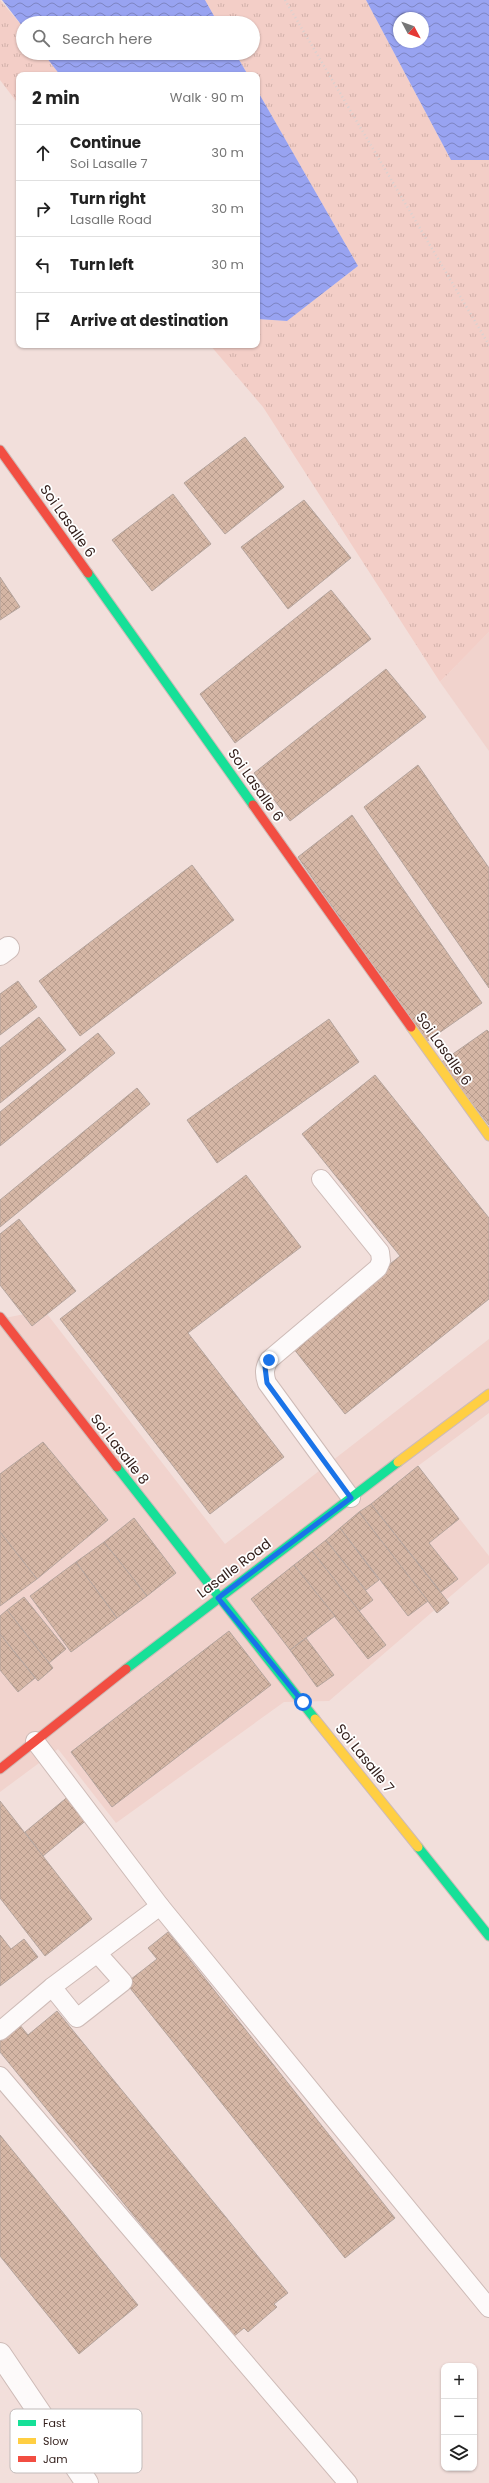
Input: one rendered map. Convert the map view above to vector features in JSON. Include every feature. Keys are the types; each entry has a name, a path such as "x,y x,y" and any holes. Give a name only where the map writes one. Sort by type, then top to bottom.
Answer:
{"street":[{"name":"Soi Lasalle 6","path":"0,450 489,1136"},
{"name":"Soi Lasalle 8","path":"0,1316 218,1598"},
{"name":"Lasalle Road","path":"0,1769 218,1598 489,1394"},
{"name":"Soi Lasalle 7","path":"218,1598 489,1936"},
{"path":"0,2354 37,2409"},
{"path":"80,2473 87,2483"}],"lane":[{"path":"321,1179 380,1252 381,1261 378,1268 269,1360 265,1367 264,1375 267,1383 351,1498"},
{"path":"35,1741 160,1906 489,2308"},
{"path":"0,2031 52,1988 160,1906"},
{"path":"52,1988 77,2018 123,1982 98,1954"},
{"path":"0,2076 348,2483"}],"path":[{"path":"284,0 489,345"}],"shaded area":[{"path":"489,632 489,751 440,682"},
{"path":"44,1310 225,1544 489,1339 489,1413 418,1466 489,1556 489,1563 329,1701 284,1702 116,1823 58,1749 0,1792 0,1319"}],"green space":[{"path":"0,0 16,19 16,60 48,60 58,72 16,72 16,101 0,80"},
{"path":"205,0 366,0 451,160 489,160 489,632 440,682 263,407 213,348 260,348 260,319 287,321 358,266 260,95 260,72 246,72 239,60 260,60 260,16 214,16"}],"water":[{"path":"2,0 205,0 214,16 16,16 16,18"},
{"path":"366,0 489,0 489,160 451,160"},
{"path":"48,60 239,60 246,72 58,72"},
{"path":"260,95 358,266 287,321 260,319"}],"building":[{"path":"245,437 284,487 225,534 184,483"},
{"path":"173,494 211,544 152,591 112,540"},
{"path":"304,500 351,558 288,609 241,547"},
{"path":"0,577 20,607 0,620"},
{"path":"331,590 371,639 235,743 200,694"},
{"path":"386,669 426,717 290,821 254,773"},
{"path":"418,765 489,868 489,988 364,807"},
{"path":"352,815 482,1003 426,1042 298,857"},
{"path":"192,865 234,920 80,1036 39,981"},
{"path":"18,981 37,1007 0,1035 0,994"},
{"path":"39,1017 66,1050 0,1103 0,1048"},
{"path":"329,1019 359,1062 217,1163 187,1120"},
{"path":"487,1030 489,1032 489,1125 440,1063"},
{"path":"98,1033 115,1053 0,1146 0,1112"},
{"path":"375,1075 489,1218 489,1299 345,1414 290,1344 400,1256 302,1134"},
{"path":"137,1088 150,1104 0,1227 0,1200"},
{"path":"246,1175 301,1247 188,1333 284,1457 210,1514 60,1319"},
{"path":"19,1219 76,1291 32,1326 0,1285 0,1234"},
{"path":"43,1442 108,1520 37,1579 0,1532 0,1474"},
{"path":"418,1466 459,1519 429,1543 458,1579 441,1592 371,1504"},
{"path":"371,1504 449,1603 437,1613 359,1512"},
{"path":"359,1512 428,1601 408,1616 340,1528"},
{"path":"134,1518 176,1573 147,1596 104,1542"},
{"path":"340,1528 379,1580 366,1590 326,1540"},
{"path":"0,1532 37,1579 0,1606"},
{"path":"326,1540 373,1600 359,1611 312,1551"},
{"path":"104,1542 147,1596 117,1618 76,1562"},
{"path":"312,1551 386,1645 368,1659 294,1565"},
{"path":"76,1562 117,1618 71,1652 30,1596"},
{"path":"294,1565 335,1616 290,1650 251,1599"},
{"path":"24,1597 66,1649 49,1663 7,1610"},
{"path":"7,1610 53,1668 38,1681 0,1634 0,1616"},
{"path":"229,1631 271,1685 112,1807 71,1752"},
{"path":"0,1634 35,1678 18,1692 0,1670"},
{"path":"306,1638 334,1675 317,1687 290,1650"},
{"path":"70,1795 89,1818 43,1856 25,1832"},
{"path":"0,1801 92,1919 45,1956 0,1898"},
{"path":"168,1932 395,2218 345,2258 126,1983 157,1959 148,1948"},
{"path":"0,1935 11,1949 24,1939 38,1957 0,1986"},
{"path":"57,2011 288,2293 274,2304 277,2307 248,2332 244,2328 233,2337 0,2052 0,2040 19,2024 28,2035"},
{"path":"0,2135 138,2305 79,2354 0,2256"}],"traffic: fast":[{"path":"88,573 253,805"},
{"path":"126,1669 398,1462"},
{"path":"117,1467 315,1719"},
{"path":"418,1847 489,1936"}],"traffic: slow":[{"path":"411,1027 489,1136"},
{"path":"398,1462 489,1394"},
{"path":"315,1719 418,1847"}],"traffic: jam":[{"path":"0,450 88,573"},
{"path":"253,805 411,1027"},
{"path":"0,1317 117,1467"},
{"path":"0,1769 126,1669"}],"route":[{"path":"269,1360 265,1367 264,1375 267,1383 351,1498 218,1598 303,1702"}]}
